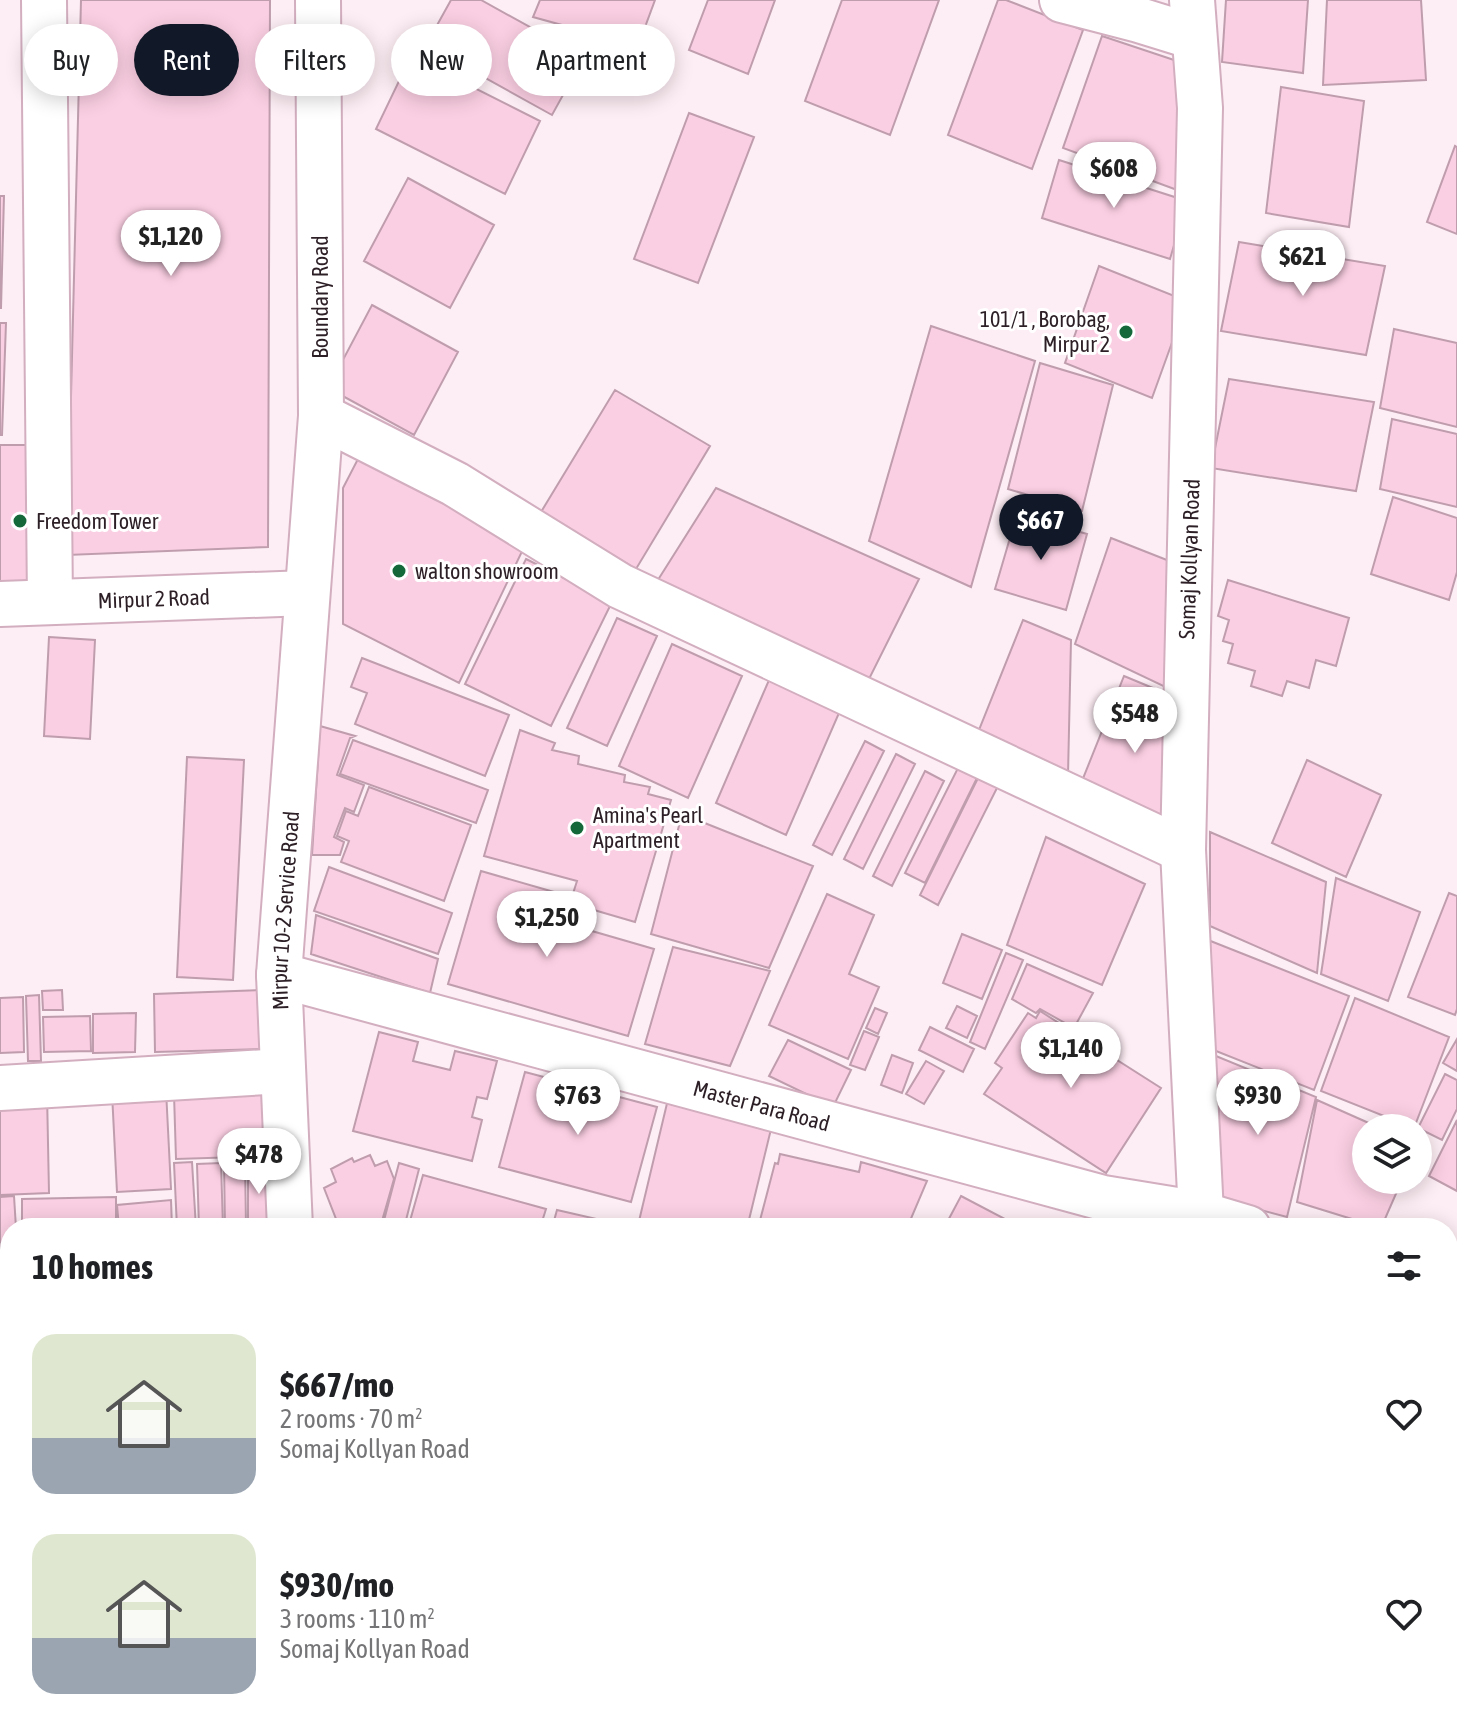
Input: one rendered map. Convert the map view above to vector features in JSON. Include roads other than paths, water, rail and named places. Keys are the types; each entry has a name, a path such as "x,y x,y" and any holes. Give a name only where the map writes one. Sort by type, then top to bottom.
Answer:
{"street":[{"path":"44,0 50,602"},
{"name":"Boundary Road","path":"307,593 321,416 318,0"},
{"path":"1062,0 1139,20 1193,19"},
{"name":"Somaj Kollyan Road","path":"1193,19 1200,108 1183,850 1201,1214"},
{"path":"321,416 455,484 620,586 1183,850"},
{"name":"Mirpur 2 Road","path":"0,604 307,593"},
{"name":"Mirpur 10-2 Service Road","path":"290,1218 279,975 307,593"},
{"name":"Master Para Road","path":"279,975 1103,1198 1214,1218"},
{"path":"0,1088 283,1071"}],"place":[{"name":"101/1 , Borobag, Mirpur 2","path":"1126,332"},
{"name":"Freedom Tower","path":"20,521"},
{"name":"walton showroom","path":"399,571"},
{"name":"Amina's Pearl Apartment","path":"577,828"}]}
